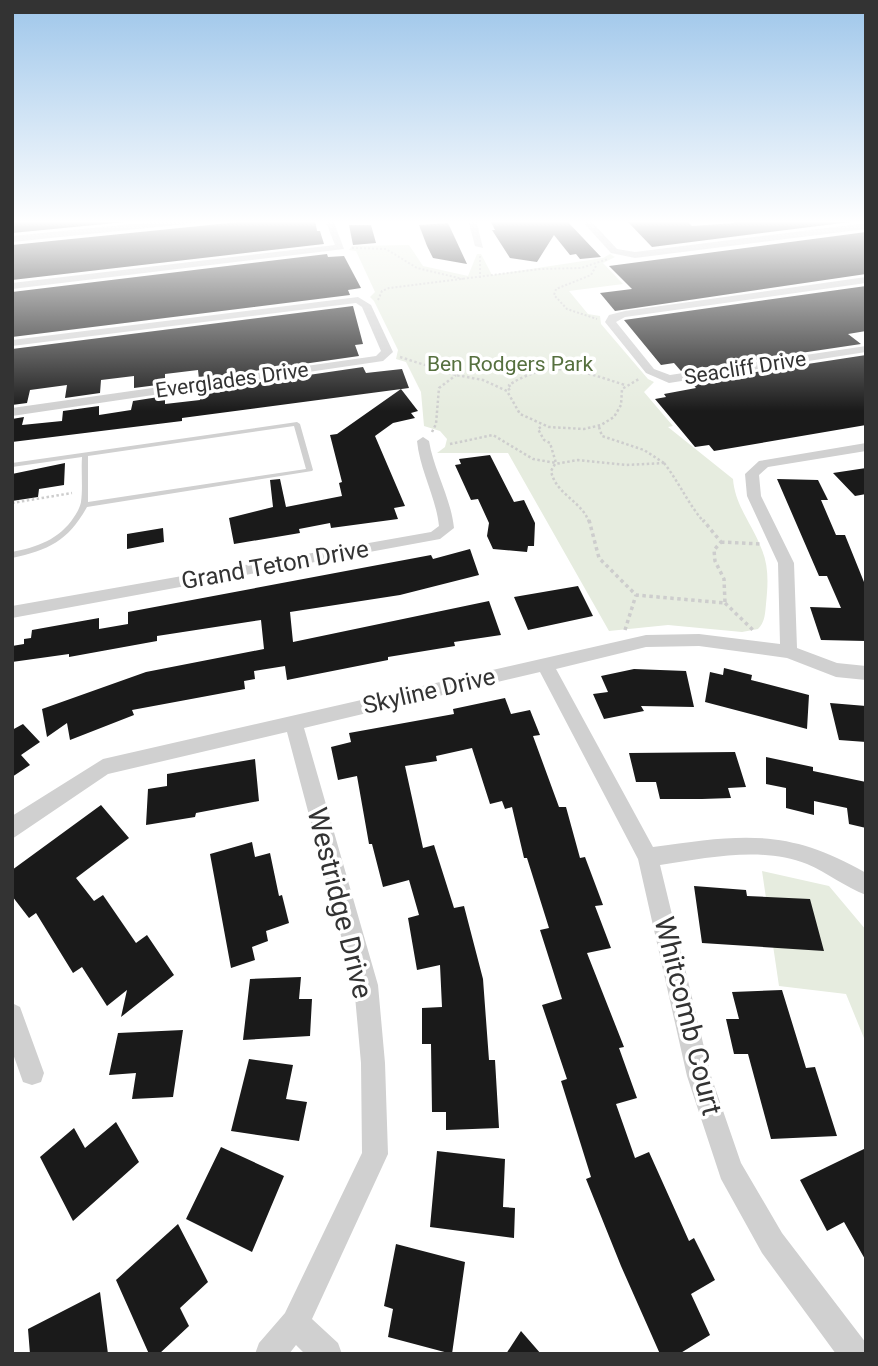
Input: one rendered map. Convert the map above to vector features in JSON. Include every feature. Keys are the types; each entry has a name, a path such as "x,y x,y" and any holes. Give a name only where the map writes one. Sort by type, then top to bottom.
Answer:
{"street":[{"path":"12,286 31,284"},
{"name":"Seacliff Drive","path":"839,284 625,314 611,319 612,327 650,371 669,379 866,349"},
{"path":"12,343 362,302 387,352"},
{"name":"Everglades Drive","path":"12,412 379,359 387,352"},
{"name":"Grand Teton Drive","path":"12,612 435,536 447,528 446,515 424,461 423,441"},
{"path":"781,651 786,563 754,496 752,474 764,464 866,447"},
{"name":"Skyline Drive","path":"12,830 21,821 103,766 646,641 699,640 781,651 836,670 866,673"},
{"name":"Whitcomb Court","path":"545,665 648,857 699,1076 730,1170 772,1242 855,1354"},
{"name":"Westridge Drive","path":"270,1354 295,1323 375,1154 373,1063 366,985 293,721"},
{"path":"648,857 724,848 782,848 836,866 866,884"},
{"path":"12,1015 32,1073"},
{"path":"295,1323 327,1354"}],"lane":[{"path":"12,464 297,424 310,470 84,505"},
{"path":"12,555 42,550 74,526 84,505 85,454"}],"path":[{"path":"362,302 379,300 382,291 389,288 429,284"},
{"path":"569,284 556,289 554,295 560,306 570,312 597,319"},
{"path":"387,352 499,387 507,391 513,407 522,416 542,426 566,429 599,427 612,420 621,410 624,400 622,389"},
{"path":"499,387 509,386 529,372 562,368 587,371 625,385"},
{"path":"423,441 436,425 436,395 441,386 456,375"},
{"path":"622,389 644,377"},
{"path":"619,383 617,388 622,389"},
{"path":"507,391 511,388 509,386"},
{"path":"542,426 538,429 544,440 550,443 556,463"},
{"path":"599,427 602,436 644,450 664,463 677,479 691,507 721,542 777,544"},
{"path":"450,444 493,435 533,459 556,463 575,458 624,465 664,463"},
{"path":"556,463 552,469 553,483 588,517 596,551 601,560 636,595 725,603 781,651"},
{"path":"12,503 74,493"},
{"path":"721,542 714,550 715,561 724,579 725,603"},
{"path":"622,647 636,595"}],"green space":[{"name":"Ben Rodgers Park","path":"371,284 623,284 569,291 588,314 600,316 601,324 648,379 654,382 644,392 673,426 668,427 733,479 737,498 766,563 765,611 758,629 742,632 668,625 609,631 508,453 437,453 445,447 447,439 440,431 424,426 421,392 406,362 396,359 398,350 370,297 375,292"},
{"path":"762,871 829,886 866,930 866,1043 846,994 779,986"}],"building":[{"path":"80,284 359,284 361,288 348,290 350,295 12,337 12,292"},
{"path":"627,284 800,284 615,311 600,293 632,289"},
{"path":"866,286 866,331 848,334 861,344 681,371 674,363 661,365 624,320"},
{"path":"353,306 363,344 355,345 359,356 199,379 198,370 165,374 165,384 134,388 134,376 101,380 100,393 65,398 67,385 30,390 27,403 12,405 12,349"},
{"path":"866,355 866,425 714,451 709,445 695,447 655,399 666,397 664,394 696,388 691,382"},
{"path":"363,367 366,373 402,369 409,388 182,418 182,421 12,442 12,419 24,417 22,425 62,421 63,411 99,406 99,415 131,410 133,401 165,396 165,404 200,400 199,391"},
{"path":"401,389 418,411 411,413 415,418 393,423 375,436 405,506 394,508 398,519 331,528 330,523 299,529 300,533 234,544 229,518 273,507 270,480 280,479 286,507 342,496 339,483 342,482 330,435 337,434"},
{"path":"490,455 514,502 524,500 535,523 534,546 528,546 527,552 493,549 487,536 489,523 478,499 471,500 455,465 461,464 459,459"},
{"path":"65,463 64,485 39,489 38,497 12,501 12,474"},
{"path":"866,468 866,494 855,496 833,473"},
{"path":"777,479 818,480 828,500 821,500 836,535 845,535 866,587 866,641 821,640 810,607 841,608 827,576 819,576"},
{"path":"163,528 164,542 127,549 127,534"},
{"path":"470,549 479,575 400,595 290,612 293,642 489,601 501,635 454,642 455,646 388,657 388,660 287,680 285,666 254,671 255,679 244,681 245,689 132,710 134,715 70,740 67,723 47,737 42,709 146,672 264,649 261,620 157,636 157,641 69,657 69,654 12,662 12,646 24,644 24,639 31,638 32,630 99,618 99,629 128,624 128,612 431,555 433,559"},
{"path":"578,586 593,616 528,630 514,597"},
{"path":"724,668 752,675 751,680 809,695 807,729 705,702 710,672 723,675"},
{"path":"634,669 686,671 694,707 641,706 644,711 604,719 593,694 608,692 601,676"},
{"path":"505,698 511,714 530,710 540,735 533,736 559,807 566,807 580,858 585,857 603,905 595,906 611,948 587,953 624,1047 619,1048 637,1098 616,1104 635,1158 649,1152 689,1241 694,1238 715,1280 691,1294 710,1335 679,1354 660,1354 586,1179 591,1177 561,1081 567,1079 542,1005 562,999 540,930 549,928 527,858 524,858 512,807 505,809 502,801 490,804 472,748 436,756 437,761 405,766 423,848 434,845 454,908 464,906 483,979 489,1060 495,1060 499,1128 446,1130 446,1112 432,1112 431,1044 422,1044 422,1008 442,1007 440,965 417,970 408,918 419,915 409,880 383,887 372,844 369,844 357,776 338,780 331,747 351,742 349,733 454,714 453,709"},
{"path":"830,703 866,706 866,742 839,740"},
{"path":"23,724 40,742 21,755 30,765 12,777 12,730"},
{"path":"735,752 746,787 728,788 731,798 702,799 660,799 656,782 636,782 629,753"},
{"path":"766,757 813,767 813,771 866,782 866,828 849,824 847,808 814,801 814,815 786,808 786,788 766,784"},
{"path":"255,759 259,801 196,813 195,817 146,825 148,789 167,786 167,774"},
{"path":"101,805 129,838 76,878 94,901 103,895 136,943 147,935 174,975 121,1017 127,990 107,1006 82,967 73,973 36,913 29,918 12,896 12,870"},
{"path":"252,842 255,857 270,853 279,896 282,895 289,923 266,931 268,941 252,947 255,960 231,968 210,854"},
{"path":"694,886 746,890 747,896 810,899 824,951 702,943"},
{"path":"301,977 299,999 312,999 310,1036 243,1040 250,979"},
{"path":"782,990 806,1068 815,1067 837,1136 771,1139 748,1054 734,1054 726,1019 739,1019 732,992"},
{"path":"183,1030 173,1097 132,1099 136,1073 109,1075 118,1033"},
{"path":"249,1059 293,1065 286,1099 307,1102 299,1141 231,1131"},
{"path":"116,1122 139,1162 73,1221 40,1157 74,1128 85,1148"},
{"path":"221,1147 284,1176 252,1252 186,1219"},
{"path":"866,1148 866,1261 844,1222 827,1231 800,1180"},
{"path":"437,1151 505,1159 503,1207 515,1208 514,1238 430,1227"},
{"path":"178,1224 208,1282 180,1308 189,1326 159,1354 149,1354 116,1280"},
{"path":"396,1244 465,1262 452,1354 388,1337 393,1309 384,1306"},
{"path":"100,1292 108,1354 30,1354 28,1329"},
{"path":"521,1331 541,1354 506,1354"}]}
